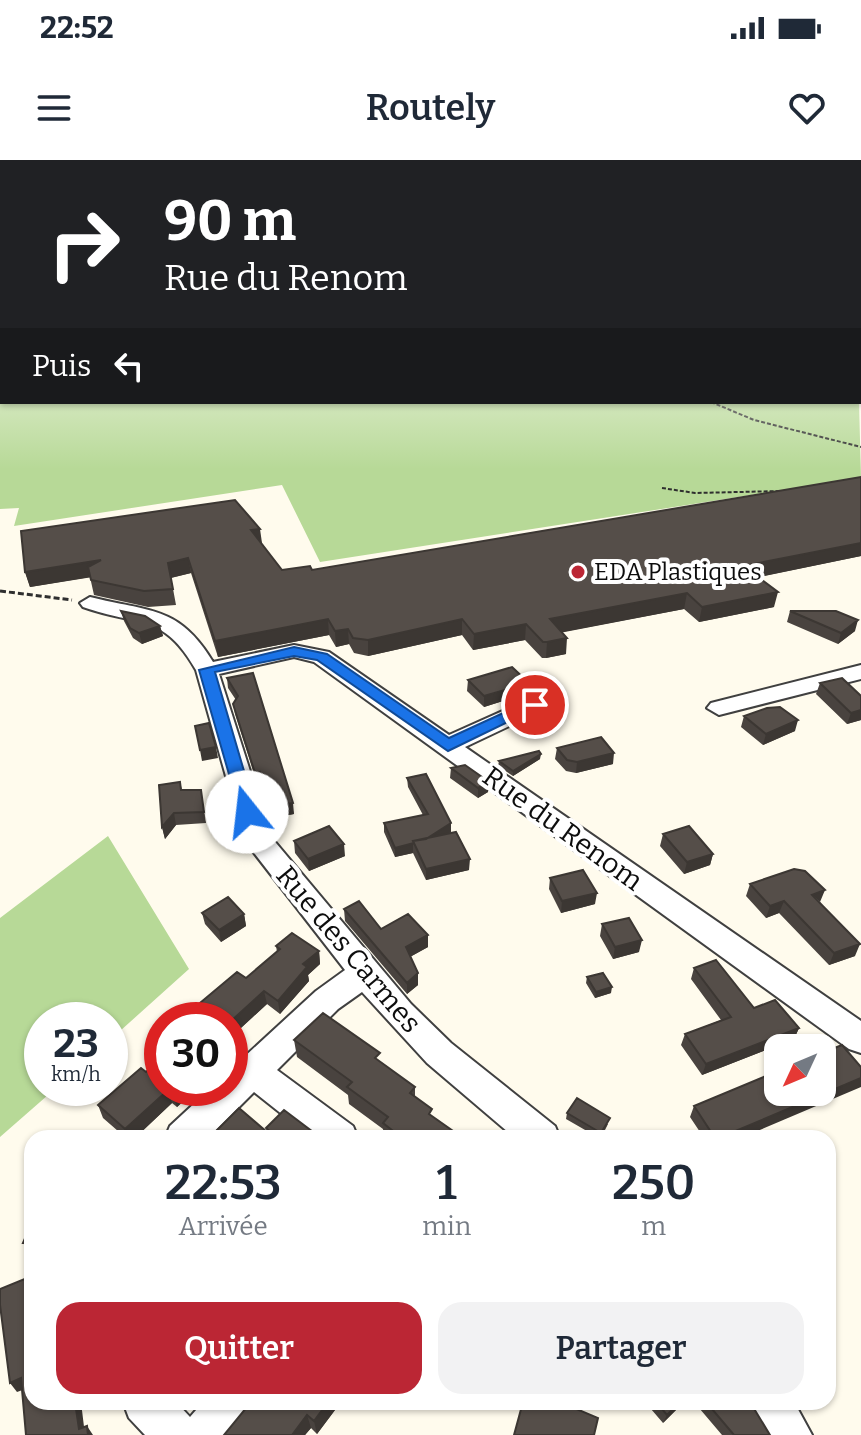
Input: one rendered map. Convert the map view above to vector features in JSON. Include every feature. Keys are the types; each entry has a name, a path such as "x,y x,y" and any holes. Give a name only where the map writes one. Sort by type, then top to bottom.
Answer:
{"street":[{"name":"Rue des Carmes","path":"90,603 113,611 163,619 190,641 207,670 258,840 399,1014 439,1053 532,1130"},
{"name":"Rue du Renom","path":"207,670 294,651 321,657 861,1039"},
{"path":"719,708 861,672"},
{"path":"448,745 535,705"},
{"path":"192,1130 327,1000 365,973"},
{"path":"254,1072 330,1130"},
{"path":"153,1410 176,1435"},
{"path":"205,1435 225,1410"},
{"path":"772,1410 789,1435"}],"path":[{"path":"716,404 754,420 861,447"},
{"path":"662,488 695,493 783,491"},
{"path":"0,591 90,603"}],"green space":[{"path":"0,404 859,404 861,478 320,562 282,485 14,526 19,508 0,509"},
{"path":"108,836 189,969 152,1002 144,1002 144,1009 128,1024 128,1002 24,1002 24,1106 35,1106 0,1137 0,918"}],"building":[{"name":"EDA Plastiques","path":"861,477 861,543 743,566 778,592 702,607 687,593 550,619 567,638 547,642 543,642 526,624 474,634 462,619 368,640 353,638 348,629 335,631 328,619 215,641 188,558 168,563 173,589 144,591 91,580 88,567 101,560 25,572 21,531 235,500 260,529 251,530 282,570 310,566 312,570"},
{"path":"121,611 145,616 160,626 139,633 130,628"},
{"path":"790,611 836,611 858,620 841,633"},
{"path":"512,667 529,683 484,696 468,680"},
{"path":"253,673 293,803 270,807 260,772 255,773 233,704 238,696 227,678"},
{"path":"842,678 861,696 861,710 851,713 820,683"},
{"path":"780,707 798,720 766,734 744,716 767,708"},
{"path":"209,723 216,747 200,750 195,726"},
{"path":"601,737 614,753 577,762 567,760 557,748"},
{"path":"539,751 541,754 513,771 499,761"},
{"path":"465,765 489,782 478,788 451,768"},
{"path":"426,774 451,823 426,839 395,848 384,823 428,814 407,778"},
{"path":"180,782 181,790 201,790 204,812 174,813 162,827 159,785"},
{"path":"329,826 344,844 308,859 294,841"},
{"path":"689,826 713,854 687,862 663,834"},
{"path":"456,832 470,859 426,869 413,841"},
{"path":"794,869 805,871 825,890 812,895 860,944 834,953 784,901 770,906 750,884"},
{"path":"583,870 597,893 562,901 550,878"},
{"path":"228,897 244,914 219,930 202,913"},
{"path":"359,901 381,929 408,914 428,935 406,947 418,973 407,983 344,909"},
{"path":"629,918 642,940 615,947 602,924"},
{"path":"292,933 319,951 303,964 307,967 278,1001 264,991 248,1006 248,1002 201,1002 237,972 246,978 280,949 276,946"},
{"path":"716,960 754,1008 775,1000 799,1028 784,1034 764,1034 764,1042 706,1064 685,1034 731,1017 694,968"},
{"path":"603,973 612,987 596,992 587,977"},
{"path":"323,1013 380,1053 375,1058 415,1087 410,1093 432,1109 429,1114 452,1130 392,1130 383,1123 388,1117 347,1087 352,1082 294,1040"},
{"path":"842,1045 861,1067 861,1078 836,1089 836,1047"},
{"path":"141,1068 144,1070 144,1106 150,1106 125,1129 99,1106 128,1106 128,1079"},
{"path":"764,1077 764,1106 795,1106 738,1130 710,1130 694,1106"},
{"path":"577,1098 610,1118 603,1130 596,1130 567,1113"},
{"path":"239,1108 265,1130 217,1130"},
{"path":"284,1110 310,1130 268,1130 266,1128"},
{"path":"24,1279 24,1410 76,1410 79,1429 87,1426 88,1435 26,1435 21,1378 10,1383 0,1289"},
{"path":"244,1410 322,1410 314,1421 307,1415 292,1435 224,1435"},
{"path":"521,1410 579,1410 598,1418 594,1435 514,1435"},
{"path":"713,1410 755,1410 770,1435 734,1435"}],"place":[{"name":"EDA Plastiques","path":"578,572"}],"route":[{"path":"247,812 207,670 294,651 306,652 340,669 448,745 535,705"}]}
